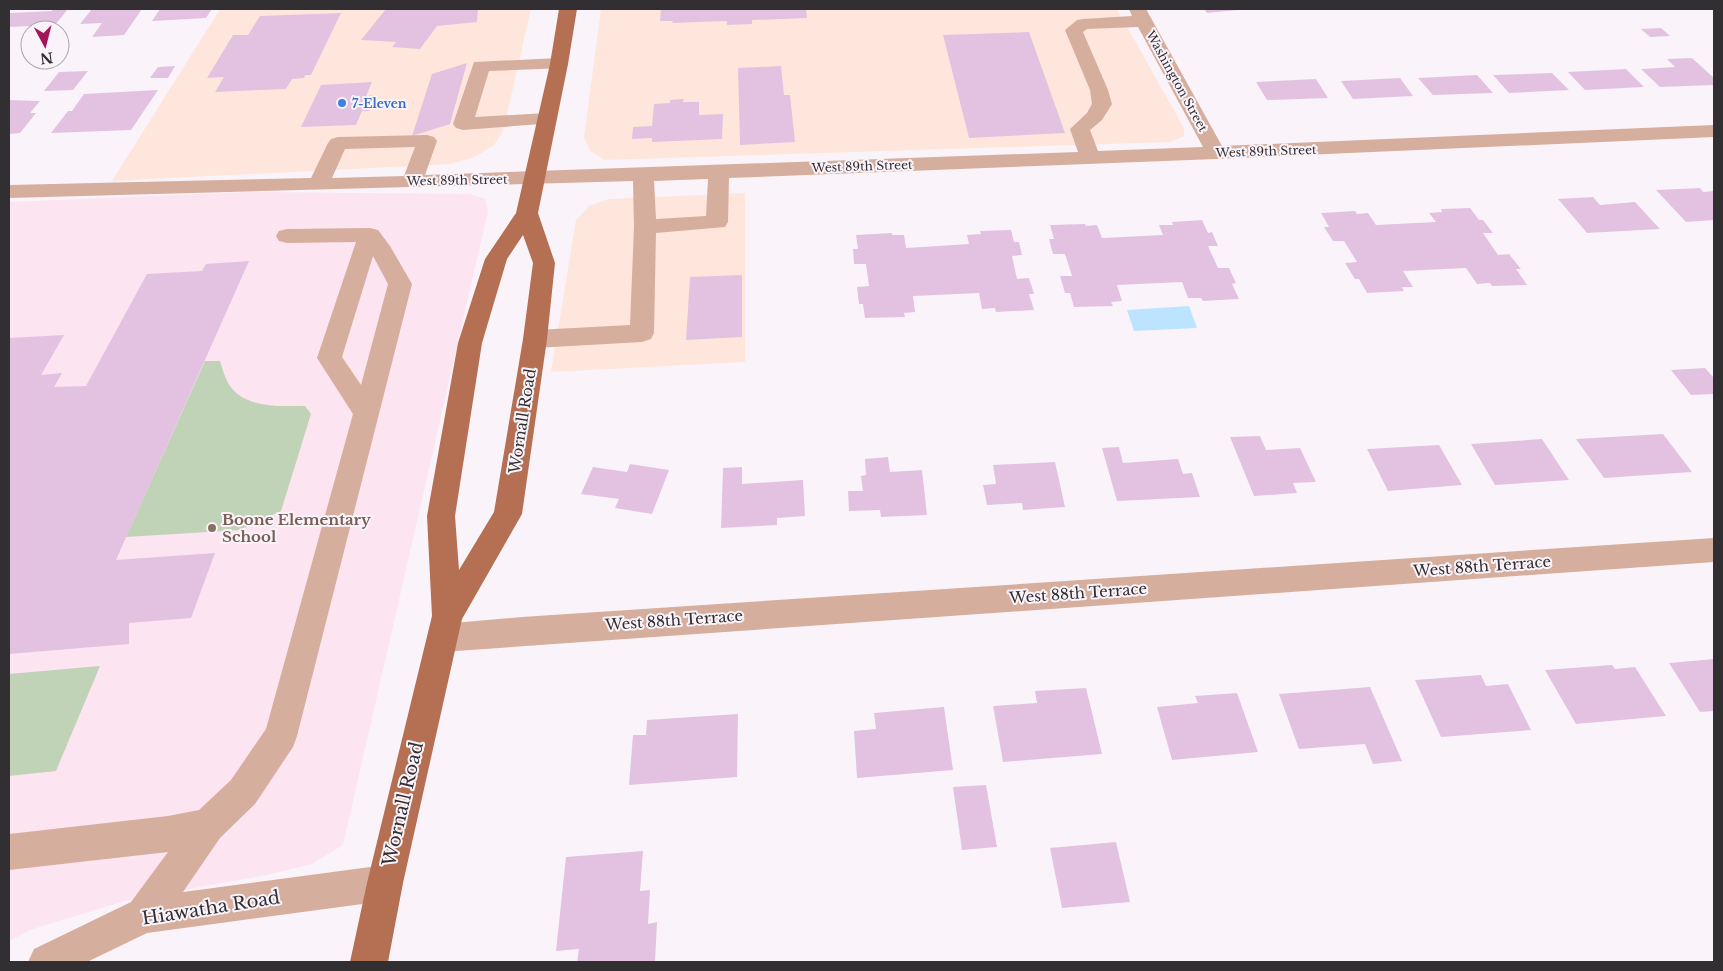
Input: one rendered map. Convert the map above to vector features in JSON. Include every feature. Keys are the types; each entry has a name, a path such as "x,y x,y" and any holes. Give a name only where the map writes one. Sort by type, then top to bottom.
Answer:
{"main road":[{"name":"Wornall Road","path":"369,962 385,883 445,627 440,516 470,343 496,259 527,213 542,151 568,9"},
{"name":"Wornall Road","path":"445,627 508,514 535,340 544,263 527,213"}],"street":[{"path":"1090,158 1080,129 1095,116 1102,104 1099,90 1074,30 1083,24 1141,15"},
{"name":"Washington Street","path":"1141,15 1216,153"},
{"path":"463,124 481,66 559,64"},
{"path":"319,184 338,143 427,141 463,124 547,119"},
{"name":"West 89th Street","path":"9,192 534,178 1216,153 1714,131"},
{"path":"412,181 427,141"},
{"path":"645,227 717,222 719,171"},
{"path":"535,340 642,333 645,227 643,174"},
{"path":"287,236 370,235"},
{"path":"144,915 208,826 243,792 281,736 400,284 382,251 370,235"},
{"path":"367,414 329,358 356,272 370,235"},
{"name":"West 88th Terrace","path":"445,627 522,631 1714,550"},
{"path":"9,852 168,834 208,826"},
{"name":"Hiawatha Road","path":"47,962 144,915 385,883"}],"shaded area":[{"path":"220,9 531,9 503,132 494,145 475,157 451,164 112,181"},
{"path":"601,9 1117,9 1184,128 1184,136 1170,142 605,160 590,151 584,137"},
{"name":"Boone Elementary School","path":"249,192 469,194 485,199 488,211 343,845 312,864 267,875 128,900 33,929 9,941 9,202"},
{"path":"745,193 745,362 551,372 576,220 589,206 609,199"}],"green space":[{"path":"205,361 220,361 228,383 243,398 274,406 305,406 311,414 281,511 240,530 126,537"},
{"path":"100,666 56,771 9,776 9,674"}],"water":[{"path":"1189,306 1197,328 1134,331 1127,310"}],"building":[{"path":"53,9 68,9 59,20 20,20 20,27 9,27 9,13 52,11"},
{"path":"92,9 142,9 124,35 92,37 102,23 80,24"},
{"path":"160,9 212,9 206,18 152,21"},
{"path":"386,9 478,9 477,22 437,26 420,49 392,47 396,42 361,40"},
{"path":"661,9 806,9 807,18 752,20 752,24 727,25 727,21 672,23 673,21 660,21"},
{"path":"1204,9 1238,9 1238,10 1207,13"},
{"path":"341,13 311,75 292,79 286,89 215,92 224,77 207,78 233,35 248,35 260,16"},
{"path":"1661,28 1670,36 1650,37 1641,29"},
{"path":"1029,32 1065,133 969,138 943,35"},
{"path":"1692,58 1714,78 1714,85 1660,87 1641,69 1675,67 1667,59"},
{"name":"7-Eleven","path":"467,63 450,124 412,136 432,74"},
{"path":"175,66 168,78 150,78 158,67"},
{"path":"781,66 784,95 790,95 795,142 740,145 738,68"},
{"path":"1626,69 1644,87 1585,90 1568,72"},
{"path":"88,71 73,90 44,91 59,72"},
{"path":"1552,73 1569,90 1509,93 1493,75"},
{"path":"1477,75 1493,93 1433,95 1418,78"},
{"path":"1400,78 1413,96 1353,99 1341,81"},
{"path":"1316,79 1328,98 1267,100 1256,82"},
{"name":"7-Eleven","path":"372,82 366,96 375,95 369,111 362,111 356,125 301,127 321,85"},
{"path":"158,90 131,130 51,133 68,111 72,111 84,94"},
{"path":"684,99 683,102 699,102 699,115 723,114 722,139 652,142 652,138 632,139 633,127 652,126 654,104 670,103 670,100"},
{"path":"9,100 40,101 30,113 36,113 20,133 9,134"},
{"path":"1700,188 1703,192 1714,191 1714,220 1686,222 1656,190"},
{"path":"1593,197 1600,205 1635,202 1660,229 1587,233 1558,199"},
{"path":"1470,208 1479,220 1483,220 1493,233 1483,233 1498,255 1509,254 1521,269 1516,269 1527,285 1492,286 1490,283 1477,284 1466,268 1403,271 1413,287 1402,287 1404,291 1367,293 1359,279 1355,279 1345,263 1357,262 1344,241 1333,241 1324,227 1329,227 1321,213 1355,211 1357,214 1368,213 1376,225 1436,222 1429,213 1442,212 1441,209"},
{"path":"1202,220 1208,233 1212,232 1218,246 1208,246 1218,268 1229,268 1236,283 1232,284 1239,299 1203,301 1201,298 1188,298 1182,282 1117,285 1122,301 1111,302 1113,306 1074,307 1070,293 1065,293 1060,276 1072,276 1065,254 1053,254 1049,239 1054,239 1050,225 1097,225 1102,238 1163,235 1159,225 1173,225 1172,222"},
{"path":"1011,230 1014,242 1019,242 1022,255 1012,256 1017,279 1029,278 1034,294 1029,294 1034,310 996,312 995,308 982,309 979,293 913,296 915,312 904,313 905,317 865,318 863,304 859,304 857,287 869,286 866,264 854,264 853,249 858,249 856,235 892,233 892,235 904,235 906,248 969,244 967,235 981,234 980,231"},
{"name":"Boone Elementary School","path":"249,261 116,560 215,553 191,618 129,623 129,644 9,654 9,338 64,335 41,375 62,373 54,387 86,386 147,274 202,271 206,264"},
{"path":"742,275 742,337 686,340 690,277"},
{"path":"1705,368 1714,378 1714,394 1691,395 1671,370"},
{"path":"1663,434 1692,472 1604,478 1576,439"},
{"path":"1260,436 1266,450 1300,448 1316,482 1293,483 1297,493 1254,496 1230,437"},
{"path":"1542,439 1569,480 1495,485 1471,444"},
{"path":"1439,445 1462,485 1388,491 1367,449"},
{"path":"1119,447 1123,463 1178,459 1183,474 1192,473 1200,497 1117,501 1102,448"},
{"path":"888,457 890,472 922,470 927,515 881,517 880,510 849,511 848,491 863,491 861,476 866,475 865,459"},
{"path":"1055,462 1065,507 1023,510 1022,503 987,505 983,485 996,484 993,465"},
{"path":"630,464 669,470 652,514 615,508 619,499 581,494 593,467 627,472"},
{"path":"742,467 742,484 803,480 805,516 777,518 777,525 721,528 723,468"},
{"path":"1714,659 1714,711 1700,712 1669,663"},
{"path":"1612,665 1615,669 1635,667 1666,716 1576,724 1545,670"},
{"path":"1481,675 1486,686 1508,684 1531,730 1441,737 1415,680"},
{"path":"1370,687 1402,761 1373,764 1365,744 1299,749 1279,694"},
{"path":"1086,688 1102,754 1003,762 993,706 1037,703 1035,691"},
{"path":"1237,693 1258,752 1172,760 1157,707 1198,703 1195,696"},
{"path":"944,707 953,770 857,778 854,731 876,729 874,713"},
{"path":"738,714 737,777 629,785 633,735 646,735 647,720"},
{"path":"986,785 997,847 962,850 953,787"},
{"path":"1116,842 1130,902 1062,908 1050,848"},
{"path":"643,851 640,891 650,890 648,924 657,922 655,962 577,962 579,949 556,951 566,857"}],"place":[{"name":"7-Eleven","path":"342,103"},
{"name":"Boone Elementary School","path":"212,528"}]}
